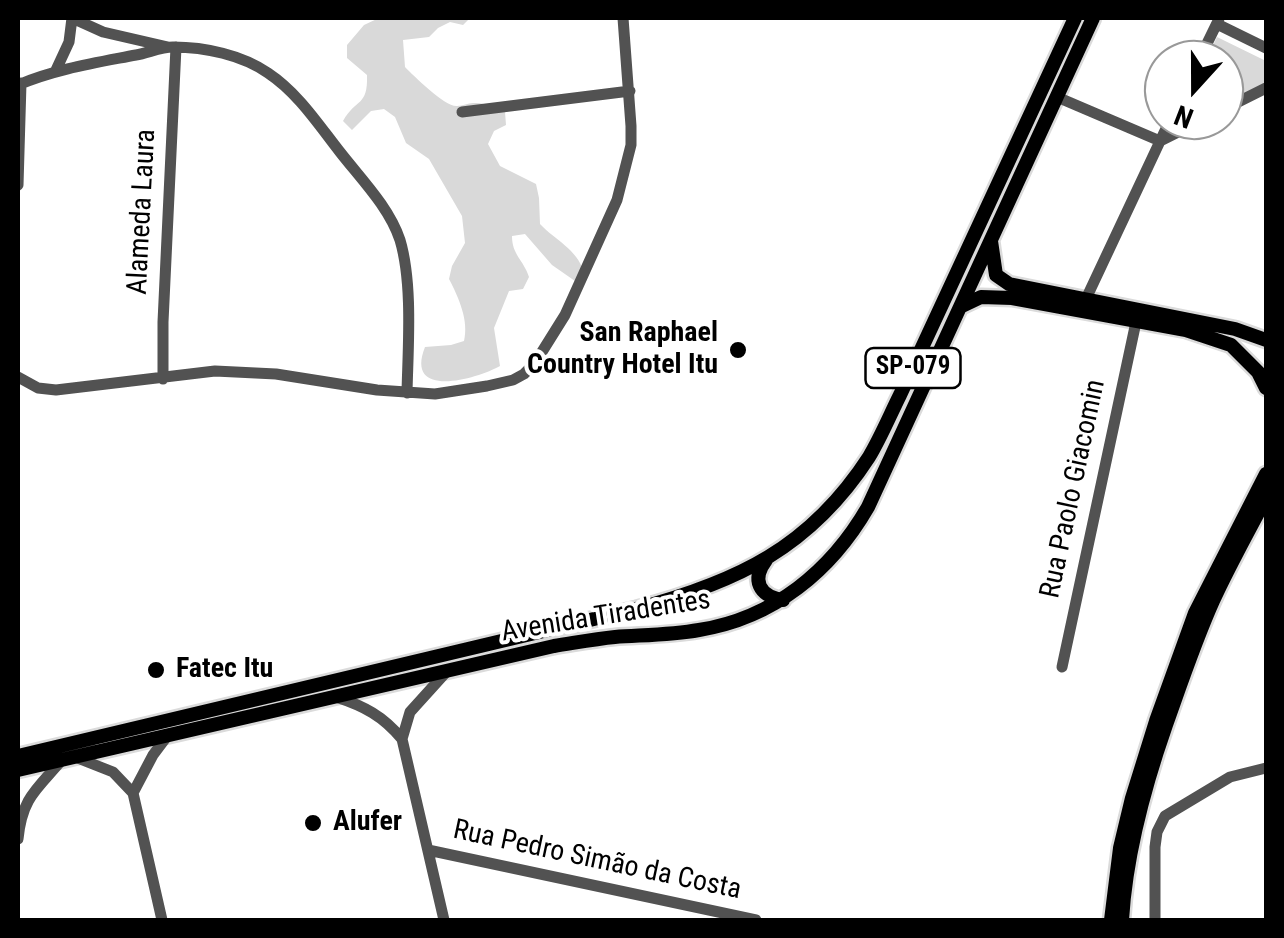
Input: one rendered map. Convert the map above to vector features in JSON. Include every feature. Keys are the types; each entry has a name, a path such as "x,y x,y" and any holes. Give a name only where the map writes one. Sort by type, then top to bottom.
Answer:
{"main road":[{"name":"Avenida Tiradentes","path":"18,770 568,643 718,627 783,600 816,574 845,543 868,507 1093,18"},
{"name":"Avenida Tiradentes","path":"18,756 636,609 713,586 766,560 814,524 870,455 1073,19"},
{"path":"960,307 990,290 996,275 991,241"},
{"path":"996,275 1009,284 1136,322 1221,340 1258,372 1266,388"},
{"path":"981,297 1083,305 1235,329 1266,340"},
{"path":"1258,372 1258,365 1266,356"},
{"path":"1110,920 1120,848 1156,721 1195,613 1266,474"},
{"path":"1122,920 1132,841 1158,748 1212,602 1266,498"},
{"path":"766,560 758,574 758,585 762,592 783,600"}],"street":[{"path":"56,70 69,42 72,18 103,32 233,55 281,82 373,193 399,238 408,321 408,393"},
{"path":"18,377 38,388 56,390 215,372 276,374 435,394 500,383 524,374 565,314 617,200 630,145 623,18"},
{"path":"1218,21 1266,48"},
{"path":"18,185 19,84 56,70 172,47"},
{"name":"Alameda Laura","path":"162,378 172,47"},
{"path":"462,112 630,91"},
{"path":"1057,97 1160,141 1083,305"},
{"name":"Rua Paolo Giacomin","path":"1062,667 1136,322"},
{"path":"402,739 410,712 448,670"},
{"path":"334,696 378,714 402,739 444,920"},
{"path":"133,793 168,735"},
{"path":"18,839 19,814 31,795 68,758 113,772 133,793 162,920"},
{"path":"1155,920 1154,847 1166,816 1230,776 1266,768"},
{"name":"Rua Pedro Simão da Costa","path":"428,850 756,920"}],"shaded area":[{"path":"379,18 470,18 463,25 450,22 429,37 403,40 405,67 445,102 457,106 482,103 505,112 506,125 494,131 488,144 500,166 536,184 540,224 571,251 584,272 575,281 552,265 525,234 512,236 529,277 523,289 509,291 494,328 500,366 461,380 433,380 421,364 425,347 464,341 464,318 449,279 465,243 462,216 429,159 406,143 395,117 384,109 371,111 352,130 343,121 363,98 367,85 367,75 347,58 347,45 364,25"},
{"path":"1244,50 1266,61 1266,84 1244,94"}],"place":[{"name":"San Raphael Country Hotel Itu","path":"738,350"},
{"name":"Fatec Itu","path":"156,670"},
{"name":"Alufer","path":"313,823"}]}
